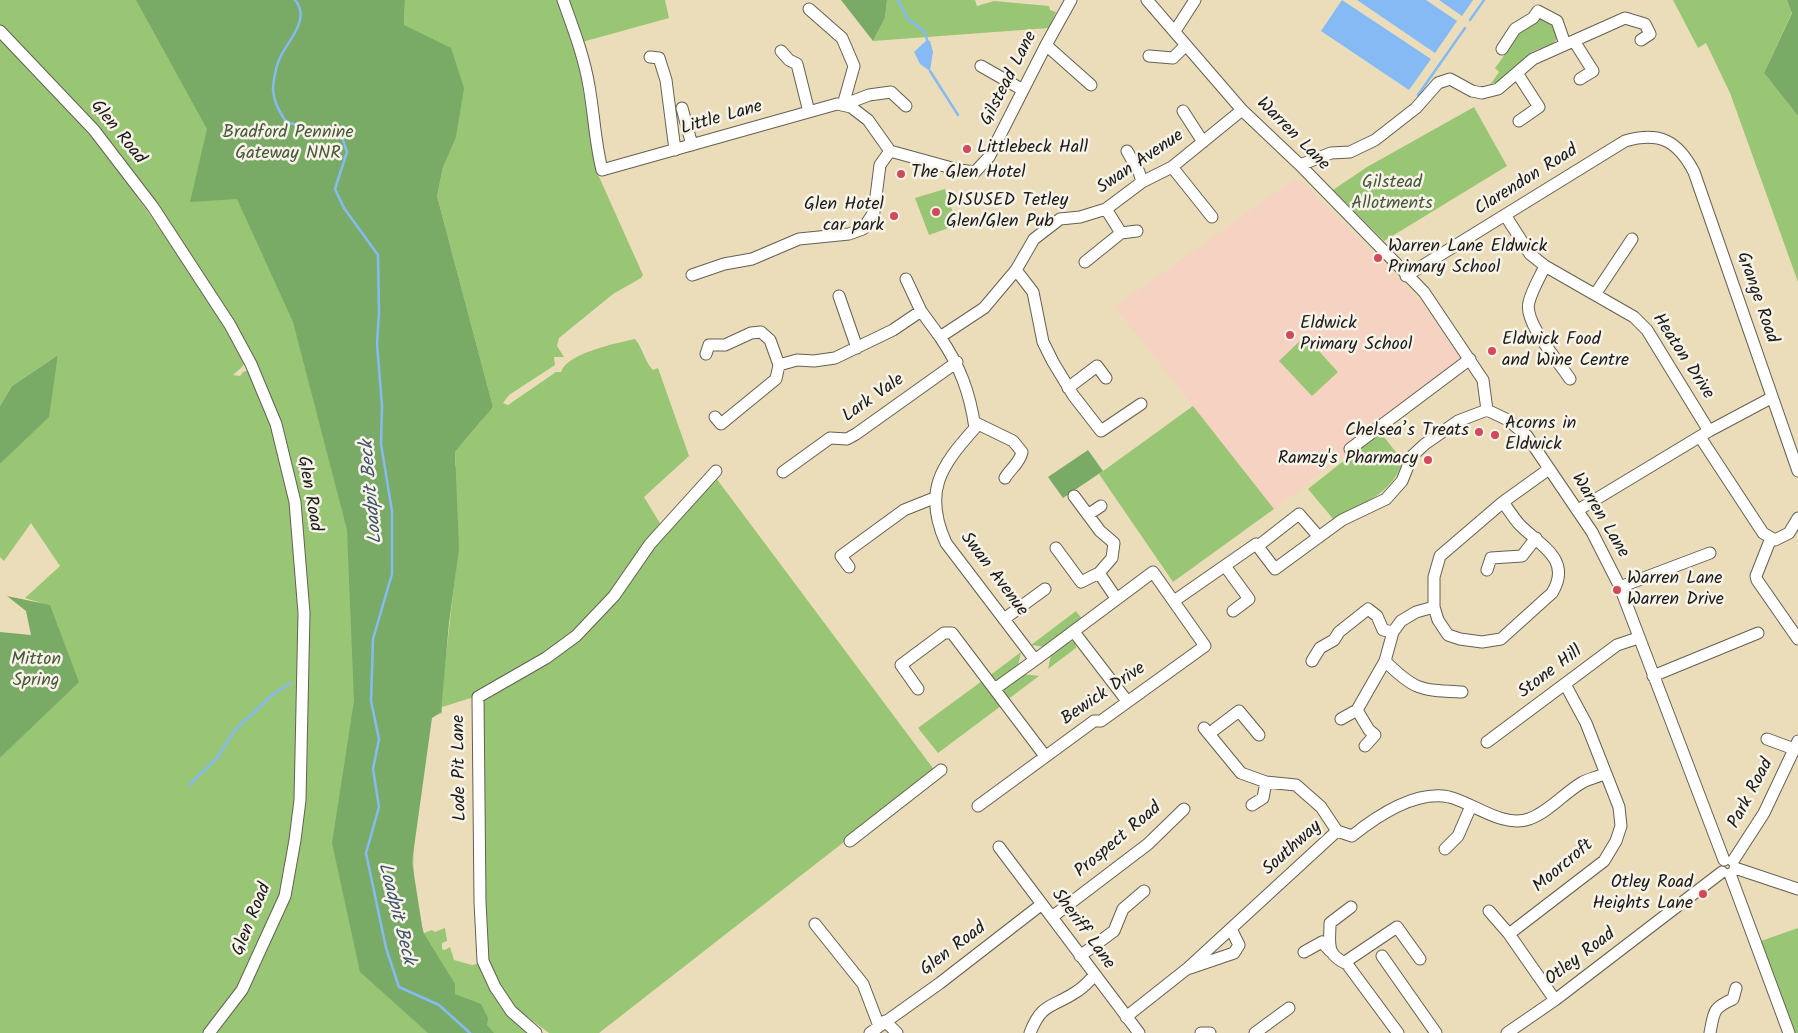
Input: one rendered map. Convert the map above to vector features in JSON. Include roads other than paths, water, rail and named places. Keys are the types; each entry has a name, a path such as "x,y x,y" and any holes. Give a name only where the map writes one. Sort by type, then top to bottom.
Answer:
{"street":[{"name":"Little Lane","path":"563,0 590,86 597,150 602,170 837,104 847,106 868,95 891,92 906,106"},
{"name":"Gilstead Lane","path":"890,151 959,170 976,172 990,157 1046,45 1071,0"},
{"name":"Warren Lane","path":"1147,0 1242,110 1300,165 1406,276 1424,292 1483,380 1487,410 1508,420 1527,436 1578,510 1620,587 1638,638 1729,867 1789,1033"},
{"path":"1175,31 1195,0"},
{"path":"692,275 724,264 752,259 799,239 849,234 863,229 874,212 880,165 890,151 868,120 847,106 854,66 842,38 809,8"},
{"path":"1502,49 1515,29 1532,18 1538,11 1557,21 1569,42 1593,71 1580,79"},
{"path":"1300,165 1331,153 1350,152 1375,140 1416,108 1438,83 1450,79 1472,91 1482,93 1498,89 1533,59 1625,18 1645,24 1650,34 1641,40"},
{"name":"Glen Road","path":"0,31 94,130 153,207 230,325 251,364 276,424 295,502 304,613 300,800 295,840 285,896 242,990 209,1033"},
{"path":"1046,45 1091,85"},
{"path":"1149,56 1173,58 1186,46"},
{"path":"782,51 789,60 797,64 808,112"},
{"path":"650,57 659,58 666,80 676,150"},
{"path":"981,66 1023,90"},
{"path":"1517,73 1539,108 1519,121"},
{"path":"682,108 692,145"},
{"name":"Swan Avenue","path":"940,337 984,308 1016,270 1034,239 1060,219 1080,217 1106,210 1142,182 1172,167 1242,110"},
{"path":"1182,111 1203,142"},
{"name":"Clarendon Road","path":"1406,276 1625,141 1640,137 1671,142"},
{"name":"Grange Road","path":"1671,142 1685,156 1694,172 1798,472"},
{"path":"1127,151 1139,172 1142,182"},
{"path":"1172,167 1212,217"},
{"path":"1106,210 1121,232"},
{"name":"Heaton Drive","path":"1505,215 1530,254 1545,266 1596,293 1634,317 1647,330 1704,434"},
{"path":"1085,262 1121,232 1137,231"},
{"path":"1596,293 1632,239"},
{"path":"1545,266 1529,301 1528,309 1533,325 1570,379"},
{"path":"1016,270 1033,292 1043,342 1068,388 1101,431 1141,404"},
{"path":"906,279 921,311 957,362 974,422 1013,441 1022,452 1021,459 1009,470 1005,478"},
{"path":"840,296 857,348"},
{"path":"779,365 797,360 814,361 835,358 892,330 921,311"},
{"path":"706,347 725,345 751,333 761,332 770,340 779,365 776,379 721,424 716,417"},
{"path":"1350,449 1470,359"},
{"name":"Lark Vale","path":"783,472 830,438 847,440 957,362"},
{"path":"1068,388 1097,366 1106,378"},
{"path":"1578,510 1704,434 1771,398"},
{"path":"1258,546 1275,569 1342,520 1389,496 1402,481 1412,456 1425,444 1458,422 1487,410"},
{"name":"Swan Avenue","path":"974,422 975,428 942,470 934,498 936,522 946,544 1035,660"},
{"path":"1704,434 1763,533 1775,540 1789,533 1798,518"},
{"path":"1503,502 1520,525 1550,551 1558,567 1559,576 1556,586 1552,593 1501,639 1482,642 1460,640 1448,635 1438,620 1434,607 1434,577 1440,556 1503,502 1549,469"},
{"name":"Lode Pit Lane","path":"536,1033 511,1011 494,987 484,961 480,902 478,697 546,658 576,636 614,596 650,544 716,471"},
{"path":"1056,548 1081,582 1099,573 1112,558 1114,543 1100,531 1074,496"},
{"path":"849,567 838,552 904,510 934,498"},
{"path":"1089,514 1101,506"},
{"path":"996,688 1153,572 1174,601 1256,544 1258,546 1299,514 1319,537"},
{"path":"1487,570 1491,558 1522,556 1536,538"},
{"path":"1771,538 1756,576 1757,580 1798,639"},
{"path":"1620,587 1710,552"},
{"path":"1225,566 1249,599 1233,611"},
{"path":"1099,573 1116,598"},
{"path":"1004,619 1045,589"},
{"name":"Bewick Drive","path":"978,806 1094,721 1101,721 1205,646 1174,601"},
{"path":"1341,718 1357,710 1385,661 1393,632 1401,621 1416,612 1434,607"},
{"path":"1312,661 1320,648 1334,640 1340,632 1368,609 1376,616 1383,630 1393,632"},
{"path":"1074,632 1127,702"},
{"path":"918,689 901,665 944,633 952,633 996,688 1045,756"},
{"path":"1654,676 1758,633"},
{"name":"Stone Hill","path":"1487,742 1617,645 1638,638"},
{"path":"1385,661 1405,680 1426,690 1462,692"},
{"name":"Moorcroft","path":"1508,934 1604,861 1616,841 1621,826 1619,807 1604,774 1586,723 1565,684"},
{"path":"1357,710 1369,730 1376,735 1365,746"},
{"path":"1259,735 1239,711 1207,731 1241,773 1266,782 1296,785 1321,807 1337,831"},
{"path":"1767,739 1796,745"},
{"name":"Park Road","path":"1729,867 1764,813 1796,745"},
{"path":"850,840 941,770"},
{"name":"Southway","path":"1126,1017 1188,968 1337,831 1352,836 1377,818 1423,798 1449,797 1506,820 1529,820 1584,782 1604,774"},
{"path":"1252,805 1262,798 1266,782"},
{"path":"1445,849 1458,836 1471,806"},
{"name":"Prospect Road","path":"1052,917 1148,844 1184,809"},
{"name":"Sheriff Lane","path":"999,847 1094,976 1139,1033"},
{"path":"1729,867 1798,889"},
{"name":"Otley Road","path":"1510,1032 1729,867"},
{"path":"1080,956 1114,931 1123,909 1144,891"},
{"name":"Glen Road","path":"878,1027 940,983 1042,904"},
{"path":"1330,951 1330,923 1351,907"},
{"path":"1489,911 1508,934 1554,1000"},
{"path":"815,924 863,984 878,1027 897,1033"},
{"path":"1347,964 1348,960 1397,927 1420,959"},
{"name":"Southway","path":"1188,968 1207,964 1234,953 1239,945 1231,929"},
{"path":"1304,952 1322,942 1335,959 1347,964 1398,1033"},
{"path":"1382,956 1436,1033"},
{"path":"1030,1033 1041,1012 1049,1004 1078,991 1094,976"},
{"path":"1710,1033 1717,1007 1736,998"},
{"path":"1255,1033 1289,1008"},
{"path":"1201,1033 1210,1033"}],"water":[{"path":"1342,0 1431,59 1409,90 1321,31"},
{"path":"1357,0 1426,0 1457,21 1435,53"},
{"path":"1439,0 1473,0 1462,16"},
{"path":"927,40 930,41 933,52 930,71 920,64 914,52"}],"waterway":[{"name":"Loadpit Beck","path":"295,0 301,15 296,31 278,63 273,87 275,99 286,122 309,128 329,128 342,137 347,152 335,189 344,208 378,255 379,313 377,344 382,406 381,444 392,511 392,574 373,639 371,701 379,739 373,769 379,807 366,853 386,948 399,987 439,1005 470,1033"},
{"path":"898,0 908,19 925,32 927,40"},
{"path":"1470,20 1484,0"},
{"path":"1418,95 1465,28"},
{"path":"930,71 958,115"},
{"path":"189,785 218,757 234,731 272,695 291,683"}],"place":[{"name":"Littlebeck Hall","path":"967,149"},
{"name":"The Glen Hotel","path":"901,174"},
{"name":"DISUSED Tetley Glen/Glen Pub","path":"936,212"},
{"name":"Glen Hotel car park","path":"894,216"},
{"name":"Warren Lane Eldwick Primary School","path":"1378,258"},
{"name":"Eldwick Primary School","path":"1290,335"},
{"name":"Eldwick Food and Wine Centre","path":"1492,351"},
{"name":"Chelsea’s Treats","path":"1479,432"},
{"name":"Acorns in Eldwick","path":"1495,435"},
{"name":"Ramzy's Pharmacy","path":"1428,460"},
{"name":"Warren Lane Warren Drive","path":"1617,590"},
{"name":"Otley Road Heights Lane","path":"1703,894"}],"park label":[{"name":"Bradford Pennine Gateway NNR","path":"288,144"},
{"name":"Gilstead Allotments","path":"1392,194"},
{"name":"Mitton Spring","path":"36,671"}]}
